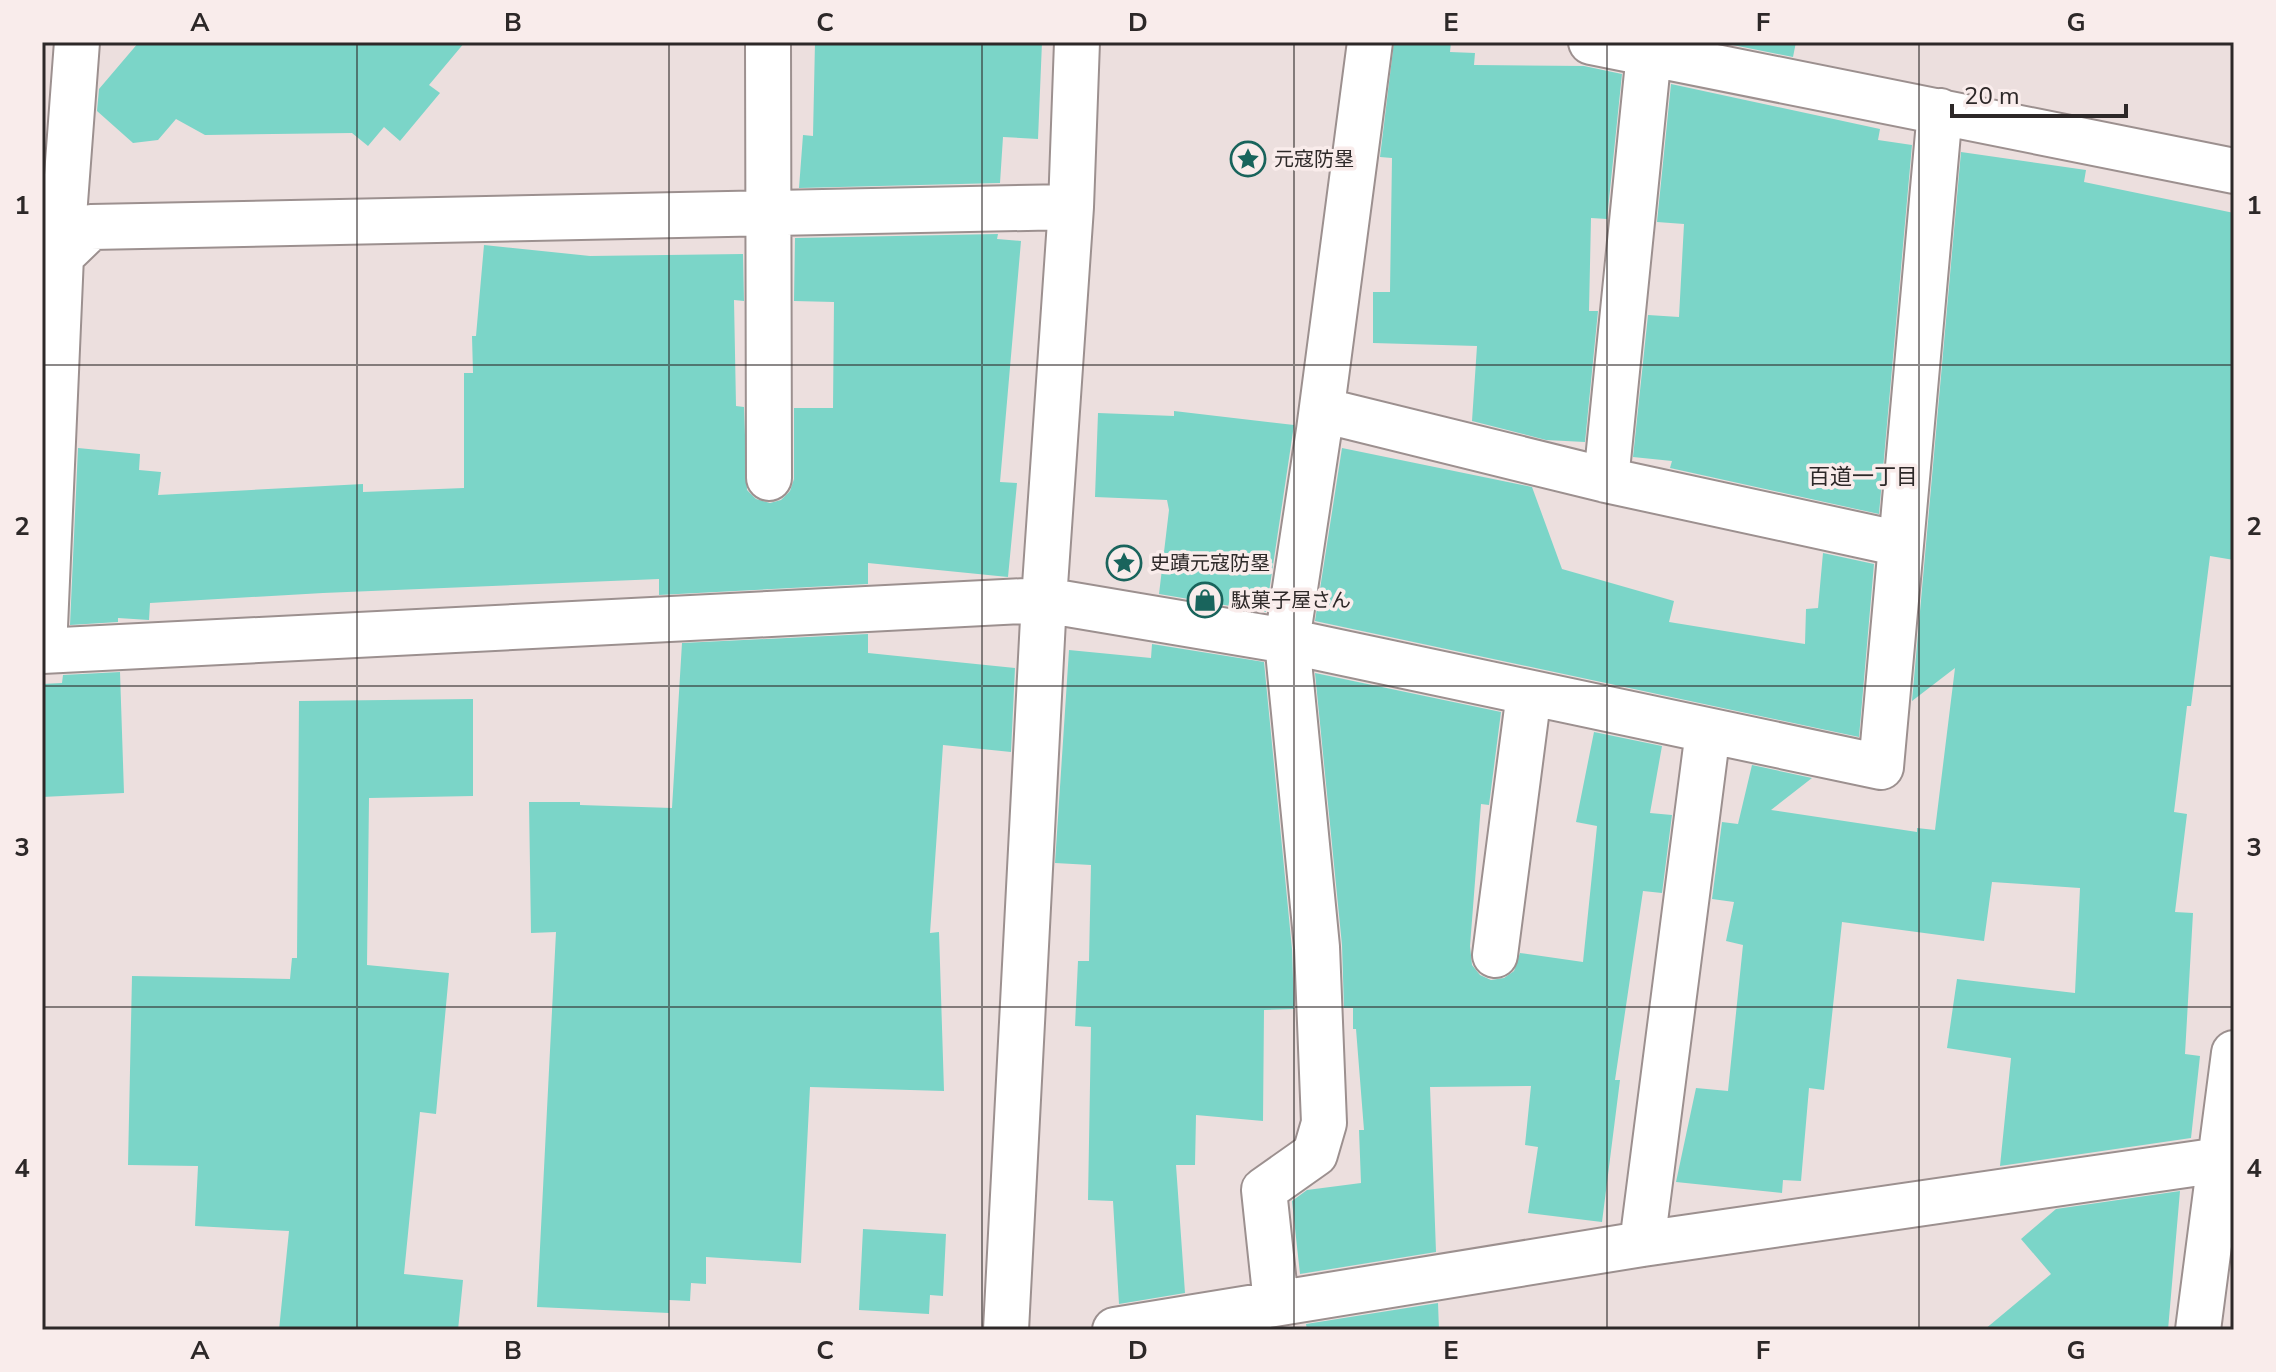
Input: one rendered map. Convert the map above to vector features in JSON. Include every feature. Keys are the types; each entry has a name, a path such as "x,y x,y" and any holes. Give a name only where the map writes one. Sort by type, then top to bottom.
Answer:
{"street":[{"path":"77,42 61,256 43,651 1044,600 1287,641 1881,767 1940,111"},
{"path":"768,42 769,478"},
{"path":"1006,1330 1044,600 1071,207 1077,42"},
{"path":"1276,1303 1264,1190 1315,1154 1324,1123 1317,947 1287,641 1322,410 1370,42"},
{"path":"1591,42 2234,171"},
{"path":"1606,480 1649,53"},
{"path":"61,256 91,227 1071,207"},
{"path":"1322,410 1606,480 1901,544"},
{"path":"1495,955 1529,693"},
{"path":"1642,1244 1708,731"},
{"path":"2198,1330 2228,1158 2234,1053"},
{"path":"1115,1330 1642,1244 2228,1158"}],"building":[{"path":"139,42 465,42 429,85 440,93 400,141 384,127 368,146 352,133 205,135 176,119 158,140 133,143 97,111 99,89"},
{"path":"815,42 1042,42 1038,139 1003,137 1000,183 799,188 803,135 813,136"},
{"path":"1394,42 1451,42 1450,52 1475,53 1474,65 1584,66 1622,74 1607,219 1591,218 1589,311 1598,311 1585,442 1546,440 1472,421 1477,346 1373,343 1373,292 1390,292 1392,158 1380,157"},
{"path":"1718,42 1796,42 1793,57"},
{"path":"1671,84 1880,129 1878,140 1912,145 1879,514 1670,468 1672,461 1633,457 1648,315 1679,317 1684,224 1657,222"},
{"path":"1961,152 2086,170 2084,182 2234,213 2234,560 2210,556 2174,812 2187,814 2175,912 2193,913 2185,1054 2200,1056 2191,1138 2000,1166 2011,1058 1947,1048 1957,979 2075,993 2080,888 1992,882 1984,941 1842,922 1824,1090 1809,1088 1801,1181 1783,1180 1782,1193 1676,1182 1696,1088 1728,1091 1743,945 1726,941 1734,902 1712,899 1722,822 1738,824 1752,765 1812,778 1771,810 1917,832 1917,828 1935,830 1955,668 1912,701"},
{"path":"998,234 997,239 1021,241 1000,482 1017,483 1008,577 868,563 868,584 659,595 659,579 323,593 150,603 149,620 118,618 118,622 70,625 78,448 140,454 139,470 161,472 158,495 363,484 363,492 464,488 464,373 473,373 472,336 476,336 484,245 590,256 743,254 744,301 734,300 736,406 744,407 747,490 756,499 770,503 781,500 790,491 794,479 794,408 833,408 834,302 794,301 795,238"},
{"path":"1174,411 1294,425 1266,612 1159,594 1169,510 1167,500 1095,497 1098,413 1174,416"},
{"path":"1342,448 1532,487 1562,569 1674,601 1669,622 1805,644 1806,609 1818,608 1823,553 1874,564 1859,737 1315,621"},
{"path":"868,634 868,653 1015,668 1011,752 943,745 930,933 939,932 944,1091 810,1087 801,1263 706,1257 706,1284 691,1283 690,1301 669,1300 669,1313 537,1307 556,932 531,933 529,802 672,808 682,643"},
{"path":"1152,644 1264,662 1292,949 1294,1009 1264,1010 1263,1121 1196,1115 1195,1165 1176,1165 1185,1293 1119,1304 1113,1201 1088,1200 1091,1027 1075,1026 1078,961 1089,961 1091,865 1055,863 1069,650 1151,658"},
{"path":"120,672 124,793 42,797 42,684 62,683 63,675"},
{"path":"1315,673 1501,712 1489,805 1481,804 1470,946 1472,965 1480,975 1491,980 1504,978 1514,971 1520,953 1583,962 1597,826 1576,822 1594,732 1662,746 1650,813 1672,815 1662,893 1643,891 1615,1080 1620,1080 1602,1222 1528,1213 1538,1147 1525,1145 1531,1086 1430,1087 1436,1252 1300,1274 1292,1201 1307,1190 1361,1183 1359,1130 1364,1130 1353,1008 1344,1008 1342,945"},
{"path":"473,699 473,796 369,798 367,965 449,973 436,1114 420,1112 404,1274 463,1280 458,1330 279,1330 289,1231 195,1226 198,1166 128,1165 132,976 290,979 292,958 297,958 299,701"},
{"path":"2180,1191 2168,1330 1984,1330 2051,1274 2021,1239 2056,1209"},
{"path":"863,1229 946,1234 943,1296 930,1295 929,1314 859,1310"},
{"path":"1438,1303 1439,1330 1307,1330 1306,1324"}],"place":[{"name":"元寇防塁","path":"1248,159"},
{"name":"史蹟元寇防塁","path":"1124,563"},
{"name":"駄菓子屋さん","path":"1205,600"}],"district":[{"name":"百道一丁目","path":"1863,477"}]}
